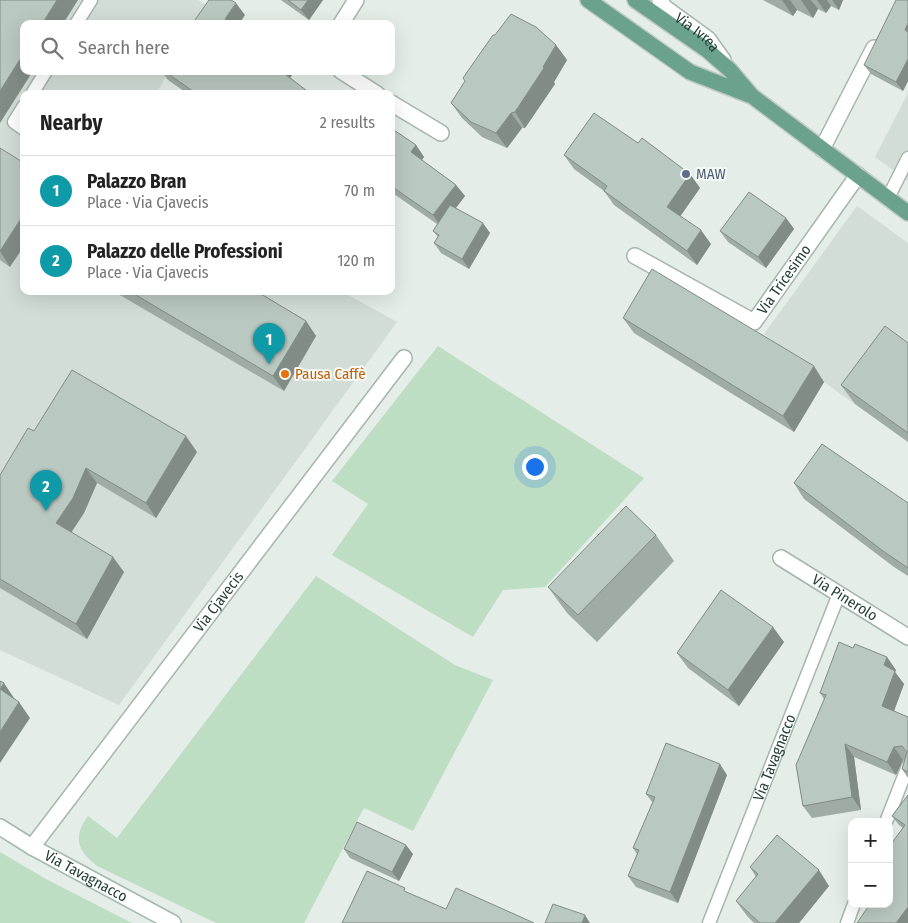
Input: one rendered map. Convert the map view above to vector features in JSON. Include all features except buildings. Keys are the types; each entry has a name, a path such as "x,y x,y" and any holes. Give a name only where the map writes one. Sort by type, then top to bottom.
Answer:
{"main road":[{"path":"588,0 690,72 752,96"},
{"path":"635,0 707,50 730,70 752,96 908,213"}],"street":[{"path":"344,20 356,0"},
{"name":"Via Ivrea","path":"660,0 664,7 708,39 730,70"},
{"path":"822,149 880,35"},
{"path":"347,75 371,90"},
{"path":"395,105 440,133"},
{"name":"Via Tricesimo","path":"635,256 754,322 858,175"},
{"name":"Via Cjavecis","path":"32,848 404,358"},
{"name":"Via Pinerolo","path":"780,558 908,637"},
{"name":"Via Tavagnacco","path":"0,826 32,848 172,923"}],"lane":[{"path":"78,20 91,0"},
{"path":"34,90 44,75"},
{"path":"20,112 14,122 20,126"},
{"path":"888,198 908,158"},
{"name":"Via Tavagnacco","path":"709,923 839,594"},
{"path":"888,818 908,766"},
{"path":"847,923 853,908"}],"shaded area":[{"path":"0,0 198,0 206,5 198,20 20,20 20,75 167,75 158,90 20,90 20,295 348,295 397,322 119,705 0,650"},
{"path":"908,93 908,181 875,157"},
{"path":"857,206 908,243 908,442 824,382 764,334"}],"green space":[{"path":"438,346 644,478 545,587 503,590 473,637 332,555 368,504 332,481"},
{"path":"316,576 455,665 493,680 413,831 364,808 304,923 216,923 97,866 85,855 79,844 80,831 88,816 117,838"},
{"path":"0,852 46,879 132,923 0,923"}],"place":[{"name":"MAW","path":"686,174"},
{"name":"Palazzo Bran","path":"269,364"},
{"name":"Pausa Caffè","path":"285,374"},
{"name":"Palazzo delle Professioni","path":"46,511"}]}
